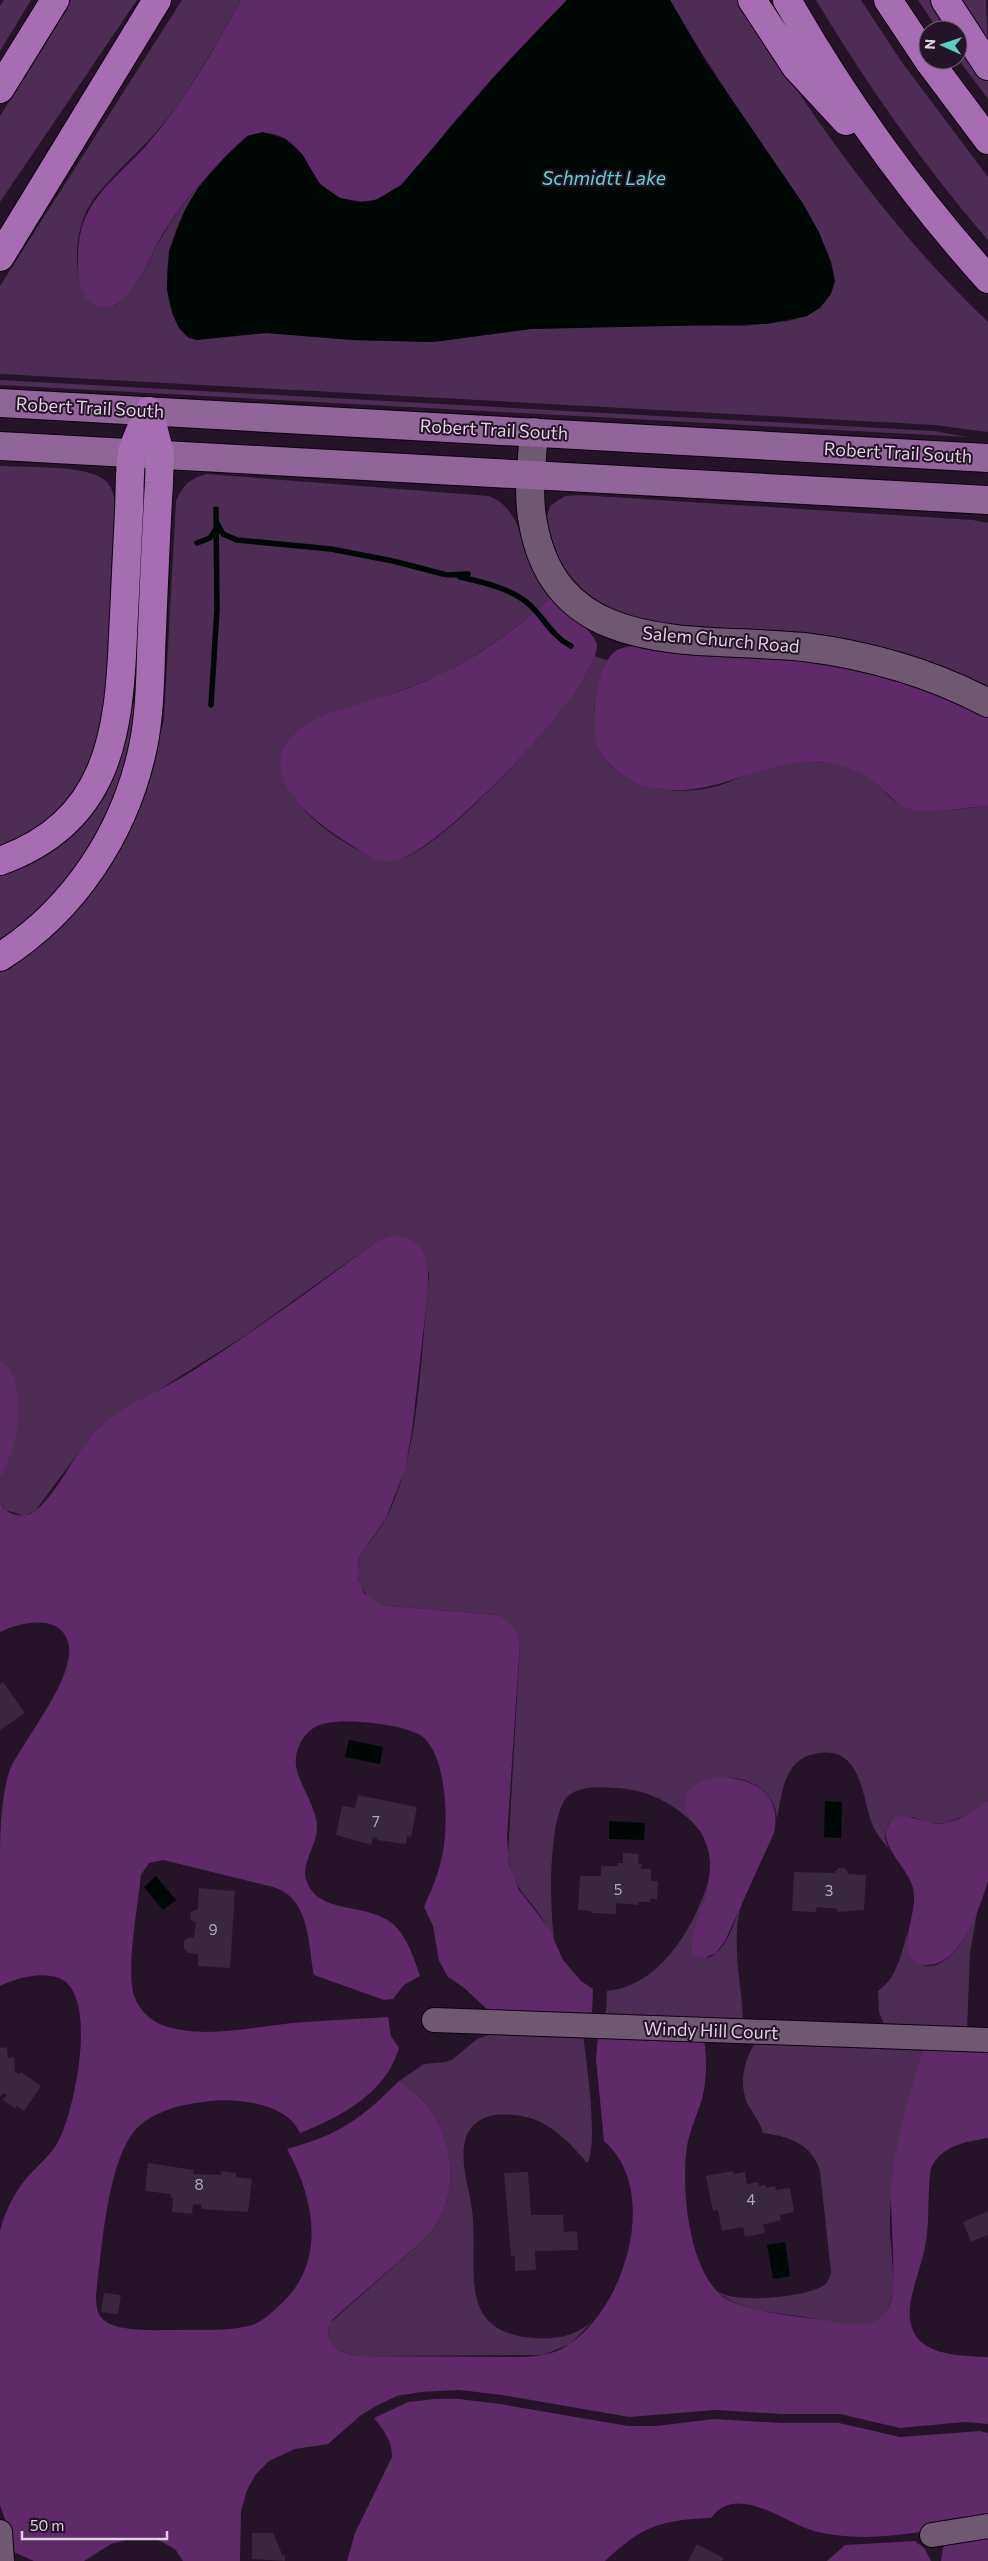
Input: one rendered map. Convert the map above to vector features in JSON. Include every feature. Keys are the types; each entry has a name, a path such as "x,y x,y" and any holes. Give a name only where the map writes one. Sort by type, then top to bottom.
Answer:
{"highway":[{"path":"0,89 55,0"},
{"path":"0,230 156,0"},
{"path":"0,257 156,0"},
{"path":"752,0 796,67 939,222 988,279"},
{"path":"787,0 856,112 939,222"},
{"path":"888,0 918,45"},
{"path":"945,0 988,66"},
{"path":"936,70 988,140"},
{"path":"0,860 34,845 67,820 93,786 107,758 114,734 121,686 132,452 149,411"},
{"path":"0,957 51,916 82,882 109,840 134,781 143,747 147,718 160,454 149,411"}],"main road":[{"name":"Robert Trail South","path":"0,403 988,458"},
{"path":"0,446 988,500"}],"street":[{"name":"Salem Church Road","path":"534,432 531,474 532,522 548,568 570,598 602,622 629,632 659,637 802,647 865,658 941,681 988,703"},
{"name":"Windy Hill Court","path":"434,2020 988,2040"},
{"path":"932,2535 988,2526"},
{"path":"0,2532 2,2561"}],"shaded area":[{"path":"4,0 31,0 0,51 0,6"},
{"path":"71,0 137,0 0,202 0,116"},
{"path":"182,0 241,0 202,68 167,119 88,207 80,232 77,258 80,284 84,295 114,306 123,300 138,282 160,239 176,215 209,174 198,188 181,219 174,236 167,270 167,288 171,310 179,328 189,338 267,333 352,340 433,342 531,329 639,325 744,326 788,321 807,316 831,262 823,243 793,190 717,77 670,0 739,0 794,86 853,169 918,249 988,322 988,432 934,425 0,374 0,286"},
{"path":"241,0 567,0 495,75 414,171 393,192 381,198 358,201 350,201 334,195 321,185 306,160 293,144 275,134 257,134 240,143 231,151 181,207 167,227 134,287 127,295 111,307 101,307 91,303 84,295 78,274 79,241 89,210 107,185 144,148 169,117 202,68"},
{"path":"816,0 861,0 901,61 988,177 988,240 918,154 855,63"},
{"path":"918,0 936,0 948,20 931,20"},
{"path":"954,0 986,0 988,51 968,20"},
{"path":"968,51 988,80 988,99 966,70 968,70"},
{"path":"0,380 934,431 967,437 0,385"},
{"path":"0,466 71,469 97,476 106,481 110,487 117,509 109,669 100,733 91,761 77,786 58,809 33,829 0,847"},
{"path":"207,474 489,496 505,506 510,512 518,527 534,570 551,597 498,640 469,659 401,691 324,717 307,725 293,736 284,750 282,767 288,787 295,798 303,809 323,828 370,856 387,861 404,858 425,846 452,826 511,768 539,736 584,678 595,656 608,661 600,679 595,700 594,722 597,742 605,758 616,771 631,781 649,787 686,791 721,785 758,770 778,765 820,762 835,764 863,774 896,802 919,810 930,811 988,806 988,1800 969,1814 946,1823 927,1823 913,1817 889,1823 885,1836 890,1850 874,1828 858,1776 852,1765 843,1757 830,1753 804,1757 790,1770 783,1789 777,1819 771,1800 758,1786 740,1779 720,1777 703,1781 690,1789 685,1803 691,1821 656,1797 637,1791 597,1787 578,1790 568,1796 561,1807 553,1845 551,1893 556,1948 541,1916 518,1886 510,1868 508,1855 520,1644 515,1629 504,1619 494,1615 381,1605 369,1598 360,1586 357,1572 360,1556 388,1515 401,1483 408,1457 417,1401 429,1273 374,1243 243,1337 101,1426 88,1440 35,1511 24,1516 6,1510 0,1502 0,1480 14,1441 18,1404 12,1375 0,1360 0,970 135,815 149,777 164,719 176,501 188,483 196,477"},
{"path":"579,495 973,520 988,523 988,688 946,669 804,634 641,621 616,613 584,593 562,567 548,528 547,515 551,505 565,496"},
{"path":"551,597 585,627 595,640 597,645 590,666 572,696 545,730 478,801 444,830 416,851 395,861 382,861 364,853 336,835 308,813 296,800 286,785 281,770 281,755 289,740 308,723 332,712 403,690 453,668 498,641"},
{"path":"633,646 828,664 875,674 922,688 944,697 988,718 988,806 937,811 909,809 898,803 860,773 844,767 817,762 794,763 772,767 711,786 690,790 668,790 644,786 630,780 610,765 600,752 595,735 594,711 598,684 606,662 617,650"},
{"path":"130,703 138,703 130,757 100,835 55,898 0,944 0,871 39,855"},
{"path":"391,1236 412,1240 423,1252 428,1270 428,1290 412,1431 405,1470 386,1518 360,1556 358,1579 364,1593 381,1605 495,1615 509,1621 515,1628 520,1644 507,1837 509,1864 519,1890 548,1927 563,1960 581,1981 593,1989 592,2012 586,2018 488,2010 463,1987 448,1977 439,1961 433,1926 424,1907 443,1854 446,1820 441,1772 431,1746 423,1737 415,1732 388,1725 342,1722 315,1727 304,1737 296,1757 298,1773 317,1825 317,1832 306,1866 306,1879 311,1890 320,1898 343,1907 369,1912 392,1923 406,1941 420,1976 404,1985 393,1999 384,2000 314,1975 308,1936 301,1911 285,1893 273,1887 163,1860 149,1863 141,1875 132,1951 131,1980 133,1992 141,2008 154,2021 165,2026 199,2032 217,2032 305,2022 388,2017 391,2036 399,2048 393,2064 373,2090 346,2111 300,2133 289,2119 266,2106 234,2100 209,2101 177,2107 156,2115 139,2126 128,2140 120,2159 108,2205 96,2294 97,2309 100,2316 111,2325 129,2329 214,2330 252,2325 268,2316 296,2286 306,2268 310,2248 312,2228 309,2208 304,2188 287,2149 321,2138 348,2124 373,2106 399,2081 417,2095 432,2112 443,2132 449,2154 451,2176 448,2198 439,2219 426,2238 333,2319 328,2328 328,2334 333,2344 341,2351 357,2356 525,2357 546,2354 565,2347 586,2330 604,2307 619,2280 628,2250 633,2219 631,2189 621,2163 604,2141 596,2059 598,2036 704,2039 706,2077 702,2099 687,2146 685,2163 686,2204 694,2247 701,2267 710,2283 722,2296 742,2306 771,2312 851,2324 869,2323 884,2315 892,2298 891,2190 895,2154 923,2047 988,2049 988,2138 963,2143 948,2149 941,2154 931,2168 926,2241 911,2300 910,2318 913,2332 921,2342 931,2348 944,2353 988,2357 988,2424 964,2422 900,2428 840,2414 783,2414 715,2410 629,2417 502,2395 459,2390 421,2392 397,2396 378,2405 361,2415 328,2444 295,2449 269,2461 256,2474 247,2490 241,2511 240,2561 183,2561 175,2549 154,2538 130,2539 111,2544 84,2561 34,2561 11,2551 10,2534 0,2505 0,2231 8,2207 17,2191 58,2142 71,2106 76,2082 81,2029 78,2006 71,1988 59,1978 44,1975 29,1976 0,1986 0,1856 2,1806 10,1769 47,1709 64,1676 69,1647 65,1636 59,1628 51,1624 30,1623 0,1632 0,1502 6,1510 15,1515 30,1514 35,1511 59,1484 89,1439 119,1412 194,1370 285,1308 374,1243"},
{"path":"0,1360 13,1375 18,1397 18,1409 14,1445 0,1480"},
{"path":"723,1777 746,1782 764,1792 770,1799 776,1820 774,1833 725,1941 716,1953 704,1958 693,1954 691,1946 708,1885 710,1860 707,1847 699,1829 688,1816 685,1799 692,1786 706,1779"},
{"path":"988,1800 988,1880 976,1916 954,1952 935,1964 919,1964 911,1958 907,1943 914,1906 913,1888 890,1847 886,1831 889,1824 900,1816 937,1823 951,1822 968,1814"},
{"path":"709,1879 691,1949 708,1958 722,1947 745,1894 737,1926 737,1958 743,2022 610,2018 606,2013 607,1991 626,1987 644,1978 673,1951 695,1916"},
{"path":"978,1907 970,1953 967,2031 886,2028 879,2012 878,1991 894,1972 908,1931 907,1941 912,1957 924,1965 932,1966 940,1963 954,1952 970,1927"},
{"path":"494,2033 583,2035 591,2102 592,2139 587,2163 558,2133 536,2120 524,2116 490,2116 480,2120 469,2131 465,2141 464,2161 473,2220 476,2298 482,2313 493,2325 510,2334 534,2338 566,2336 580,2330 594,2320 570,2344 543,2355 357,2356 344,2353 334,2346 328,2336 330,2323 426,2238 439,2219 448,2198 451,2176 449,2154 443,2132 432,2112 417,2095 399,2081 424,2064 445,2062 453,2059 477,2039"},
{"path":"756,2041 923,2047 905,2115 892,2185 890,2232 893,2289 888,2309 882,2317 874,2322 855,2325 834,2323 758,2310 735,2303 716,2290 724,2295 737,2297 769,2298 785,2296 814,2290 823,2286 831,2273 820,2171 816,2161 805,2148 791,2139 763,2133 745,2097 743,2089 744,2072 748,2056"},
{"path":"459,2399 500,2404 628,2426 656,2426 714,2419 783,2423 839,2423 900,2437 980,2431 988,2433 988,2520 901,2534 857,2537 814,2531 761,2508 747,2504 734,2504 722,2508 711,2518 665,2523 653,2527 630,2540 605,2561 347,2561 355,2533 392,2457 389,2441 374,2418 408,2402"},
{"path":"988,2532 988,2561 941,2561 943,2548 948,2541"},
{"path":"915,2541 925,2549 931,2561 827,2561 845,2545"}],"water":[{"name":"Schmidtt Lake","path":"567,0 670,0 706,62 802,202 819,232 831,262 835,281 831,294 820,308 807,316 767,324 531,329 433,342 352,340 267,333 197,340 189,338 179,328 173,315 167,290 169,251 185,210 198,188 226,156 247,136 263,132 285,139 302,154 320,184 340,198 361,202 376,200 401,185 493,78"},
{"path":"349,1740 383,1747 380,1764 345,1757"},
{"path":"825,1801 842,1802 841,1838 824,1837"},
{"path":"609,1821 645,1823 644,1840 609,1839"},
{"path":"156,1876 176,1900 163,1910 144,1887"},
{"path":"785,2242 790,2276 773,2279 767,2245"}],"building":[{"path":"3,1682 25,1713 0,1730 0,1684"},
{"path":"358,1795 417,1807 411,1837 407,1836 406,1844 377,1840 377,1838 373,1837 371,1845 336,1835 342,1806 355,1808"},
{"path":"623,1853 639,1854 638,1864 642,1864 641,1869 651,1869 651,1881 658,1881 657,1899 650,1899 650,1902 638,1902 638,1905 616,1903 616,1914 591,1913 591,1911 578,1910 580,1876 601,1876 601,1866 618,1866 617,1863 623,1863"},
{"path":"838,1868 845,1868 849,1874 866,1875 864,1910 837,1912 837,1909 817,1907 816,1912 792,1911 794,1872 834,1873"},
{"path":"199,1888 235,1891 230,1968 198,1966 198,1954 188,1953 184,1948 184,1941 189,1937 194,1938 196,1923 190,1919 191,1912 198,1909"},
{"path":"7,2047 8,2058 14,2057 15,2072 20,2074 21,2072 41,2086 24,2111 17,2106 15,2108 3,2100 7,2095 4,2093 0,2096 0,2048"},
{"path":"148,2163 194,2170 193,2174 221,2175 221,2171 236,2173 236,2177 252,2179 248,2212 201,2209 202,2205 193,2204 192,2214 172,2212 173,2198 170,2198 171,2194 145,2191"},
{"path":"733,2171 734,2174 745,2172 747,2184 758,2182 759,2186 766,2185 766,2188 775,2186 776,2190 790,2188 794,2212 780,2215 781,2220 763,2225 765,2233 745,2237 743,2227 722,2231 718,2210 713,2211 706,2176"},
{"path":"528,2172 531,2215 563,2215 564,2232 577,2231 578,2250 535,2251 536,2270 515,2271 515,2256 511,2256 504,2173"},
{"path":"988,2211 988,2235 971,2242 963,2222"},
{"path":"104,2293 121,2295 118,2314 101,2312"},
{"path":"252,2533 273,2533 283,2556 285,2555 285,2561 252,2559"},
{"path":"697,2544 724,2558 722,2561 688,2561"}],"waterway":[{"path":"211,705 217,610 216,509"},
{"path":"217,523 223,534 237,540 331,549 393,561 447,575 468,574"},
{"path":"197,543 210,538 216,529"},
{"path":"460,577 497,587 516,595 531,606 554,633 571,646"}]}
